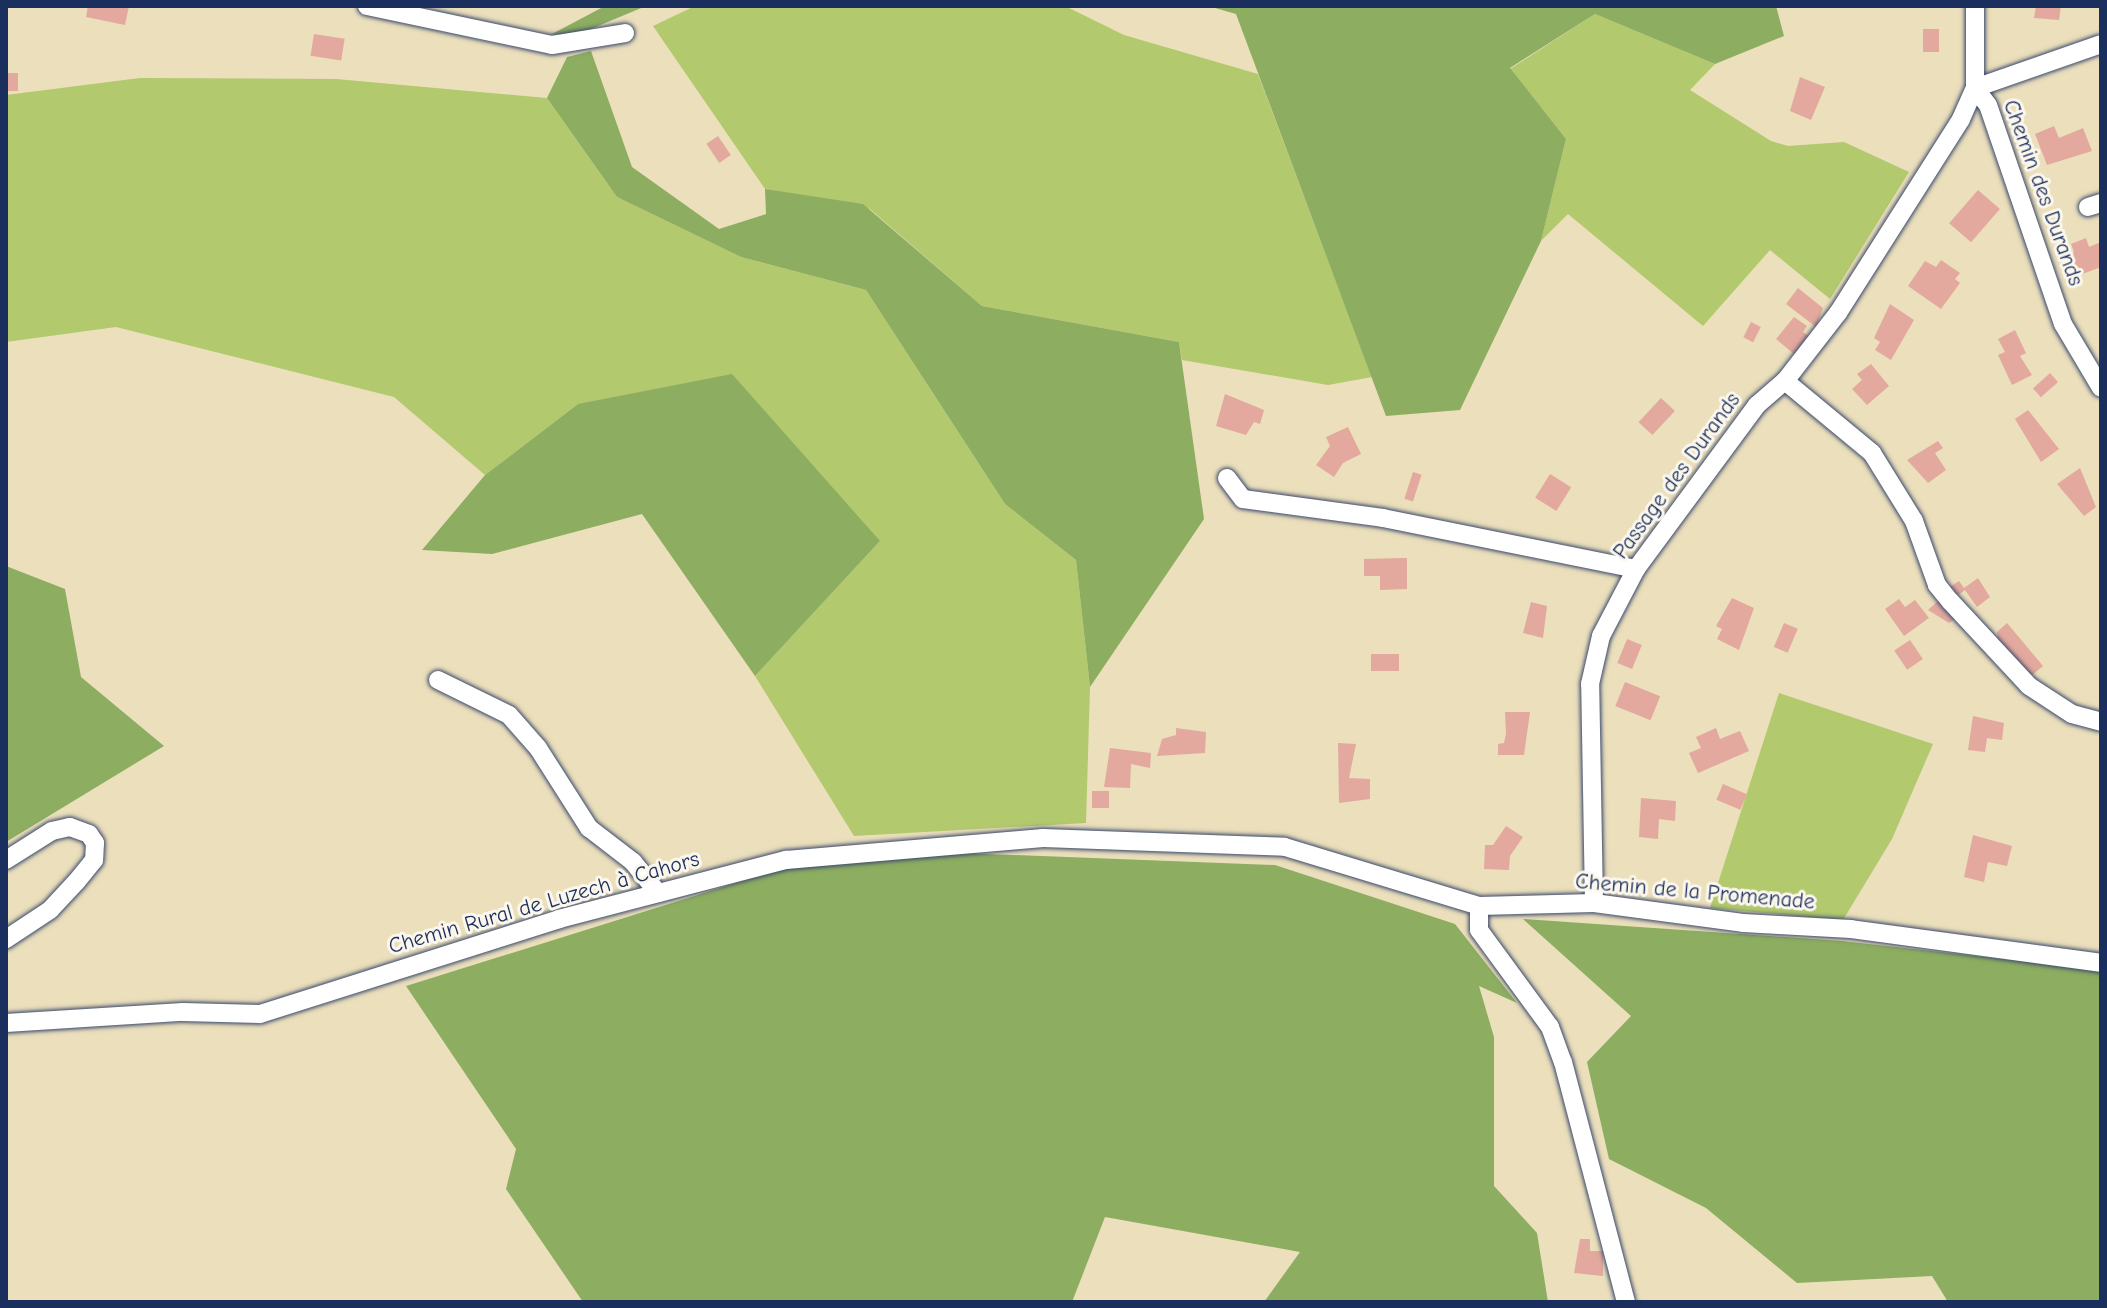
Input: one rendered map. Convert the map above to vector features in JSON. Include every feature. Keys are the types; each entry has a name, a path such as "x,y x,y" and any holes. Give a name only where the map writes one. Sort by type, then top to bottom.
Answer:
{"street":[{"path":"367,6 552,45 625,33"},
{"name":"Chemin des Durands","path":"1975,6 1975,88 1988,105 2063,324 2101,388"},
{"path":"1975,88 2101,44"},
{"name":"Passage des Durands","path":"1594,903 1590,684 1601,636 1636,569 1757,405 1785,381 1838,313 1961,119 1975,88"},
{"path":"1785,381 1872,453 1914,521 1937,585 2029,686 2055,703 2101,722"},
{"path":"1227,478 1243,499 1383,518 1636,569"},
{"path":"438,680 509,715 538,748 589,828 633,862 658,893"},
{"path":"6,860 61,829 89,834 95,843 94,860 76,882 50,910 6,939"},
{"name":"Chemin Rural de Luzech à Cahors","path":"6,1023 183,1012 260,1014 559,919 786,860 1043,838 1100,840"},
{"name":"Chemin de la Promenade","path":"1100,840 1285,847 1479,906 1594,903 1743,923 1851,929 1964,948 2101,963"},
{"path":"1479,906 1479,930 1550,1027 1563,1062 1626,1302"}],"green space":[{"path":"605,6 646,6 574,36 552,34"},
{"path":"695,6 1065,6 1124,35 1258,74 1372,377 1328,385 1182,360 1179,342 982,306 870,209 765,189 653,26"},
{"path":"1208,6 1776,6 1784,36 1715,64 1595,14 1510,68 1566,139 1541,241 1460,410 1386,416 1236,14"},
{"path":"1595,14 1715,64 1690,90 1771,141 1788,146 1844,142 1909,172 1830,299 1770,250 1703,326 1568,214 1541,241 1566,139 1510,69"},
{"path":"591,51 632,167 719,229 766,214 765,189 863,204 982,306 1179,342 1204,519 1090,687 1076,560 1005,504 866,290 741,257 617,197 547,98 567,57"},
{"path":"140,78 336,79 547,98 617,197 741,257 866,290 1005,504 1076,560 1090,687 1086,823 854,836 755,676 880,541 578,404 485,475 394,397 116,327 6,342 6,95"},
{"path":"732,374 880,541 755,676 642,514 492,554 422,550 485,475 578,404"},
{"path":"6,566 65,589 81,677 164,746 6,842"},
{"path":"1779,693 1933,744 1892,839 1843,920 1710,908"},
{"path":"961,853 1275,865 1455,924 1517,1003 1479,986 1494,1037 1494,1186 1537,1233 1548,1302 1264,1302 1300,1252 1105,1217 1072,1302 583,1302 506,1189 516,1149 406,986 781,869"},
{"path":"1523,919 1842,941 2101,970 2101,1302 1948,1302 1932,1276 1797,1283 1706,1208 1609,1159 1587,1062 1631,1016"}],"building":[{"path":"88,6 129,6 125,25 86,17"},
{"path":"2036,6 2061,6 2059,20 2034,18"},
{"path":"1923,29 1939,29 1939,52 1923,52"},
{"path":"314,34 345,39 341,61 311,56"},
{"path":"6,73 18,73 18,91 6,91"},
{"path":"1800,77 1825,87 1811,120 1790,111"},
{"path":"2054,126 2059,138 2083,128 2092,151 2047,165 2035,134"},
{"path":"718,136 731,155 719,163 706,144"},
{"path":"1978,190 2000,209 1971,242 1949,223"},
{"path":"2086,238 2089,247 2101,242 2101,267 2072,278 2064,256 2074,252 2071,244"},
{"path":"1941,260 1960,273 1955,279 1960,283 1941,309 1908,286 1925,261 1936,267"},
{"path":"1798,288 1823,308 1816,327 1786,304"},
{"path":"1890,304 1914,320 1891,360 1875,350 1880,342 1874,338"},
{"path":"1794,317 1807,326 1803,332 1809,336 1794,354 1776,339"},
{"path":"1751,322 1761,327 1753,342 1743,337"},
{"path":"2015,330 2026,353 2020,356 2032,375 2012,385 1998,355 2005,352 1998,339"},
{"path":"1871,364 1889,386 1867,405 1852,389 1862,380 1857,374"},
{"path":"2050,373 2058,382 2041,397 2033,388"},
{"path":"1225,394 1264,410 1260,424 1254,422 1246,435 1216,426"},
{"path":"1661,398 1675,411 1652,435 1638,422"},
{"path":"2028,410 2059,449 2041,462 2015,419"},
{"path":"1348,427 1361,454 1343,463 1334,477 1316,465 1330,446 1326,437"},
{"path":"1938,441 1943,448 1935,453 1946,470 1928,483 1907,460"},
{"path":"2080,468 2096,507 2084,516 2057,484"},
{"path":"1413,472 1422,475 1413,501 1404,499"},
{"path":"1550,474 1571,487 1556,511 1535,498"},
{"path":"1407,558 1407,589 1380,590 1380,576 1364,576 1364,559"},
{"path":"1978,578 1990,597 1977,607 1965,590 1953,599 1947,589 1959,581 1964,588"},
{"path":"1732,598 1754,608 1739,650 1717,639 1722,629 1716,626"},
{"path":"1899,599 1905,607 1915,600 1929,618 1904,636 1885,609"},
{"path":"1940,599 1958,617 1949,623 1928,610"},
{"path":"1531,602 1547,606 1543,638 1523,633"},
{"path":"1784,623 1798,629 1788,653 1774,647"},
{"path":"2007,623 2043,666 2030,677 1998,640 1997,632"},
{"path":"1627,639 1642,645 1632,669 1617,663"},
{"path":"1910,640 1923,659 1907,670 1894,651"},
{"path":"1371,654 1399,654 1399,671 1371,671"},
{"path":"1625,682 1660,696 1650,720 1615,706"},
{"path":"1505,712 1530,712 1524,755 1498,755 1498,744 1504,743 1506,734"},
{"path":"1973,716 2004,723 2002,740 1987,738 1985,752 1968,750"},
{"path":"1176,728 1206,732 1205,753 1157,756 1162,739 1176,735"},
{"path":"1716,728 1720,739 1740,731 1749,751 1698,773 1689,753 1701,748 1696,737"},
{"path":"1338,743 1356,744 1349,778 1370,779 1370,799 1339,803"},
{"path":"1110,748 1151,753 1150,768 1131,764 1130,788 1104,787"},
{"path":"1723,784 1747,794 1740,810 1716,800"},
{"path":"1092,791 1109,791 1109,808 1092,808"},
{"path":"1641,798 1676,801 1675,821 1659,819 1658,839 1639,837"},
{"path":"1506,826 1523,837 1510,856 1509,870 1484,869 1485,845 1493,845"},
{"path":"1973,835 2012,846 2007,866 1988,862 1984,882 1964,877"},
{"path":"1580,1239 1590,1239 1590,1251 1603,1251 1603,1276 1574,1273"}]}
